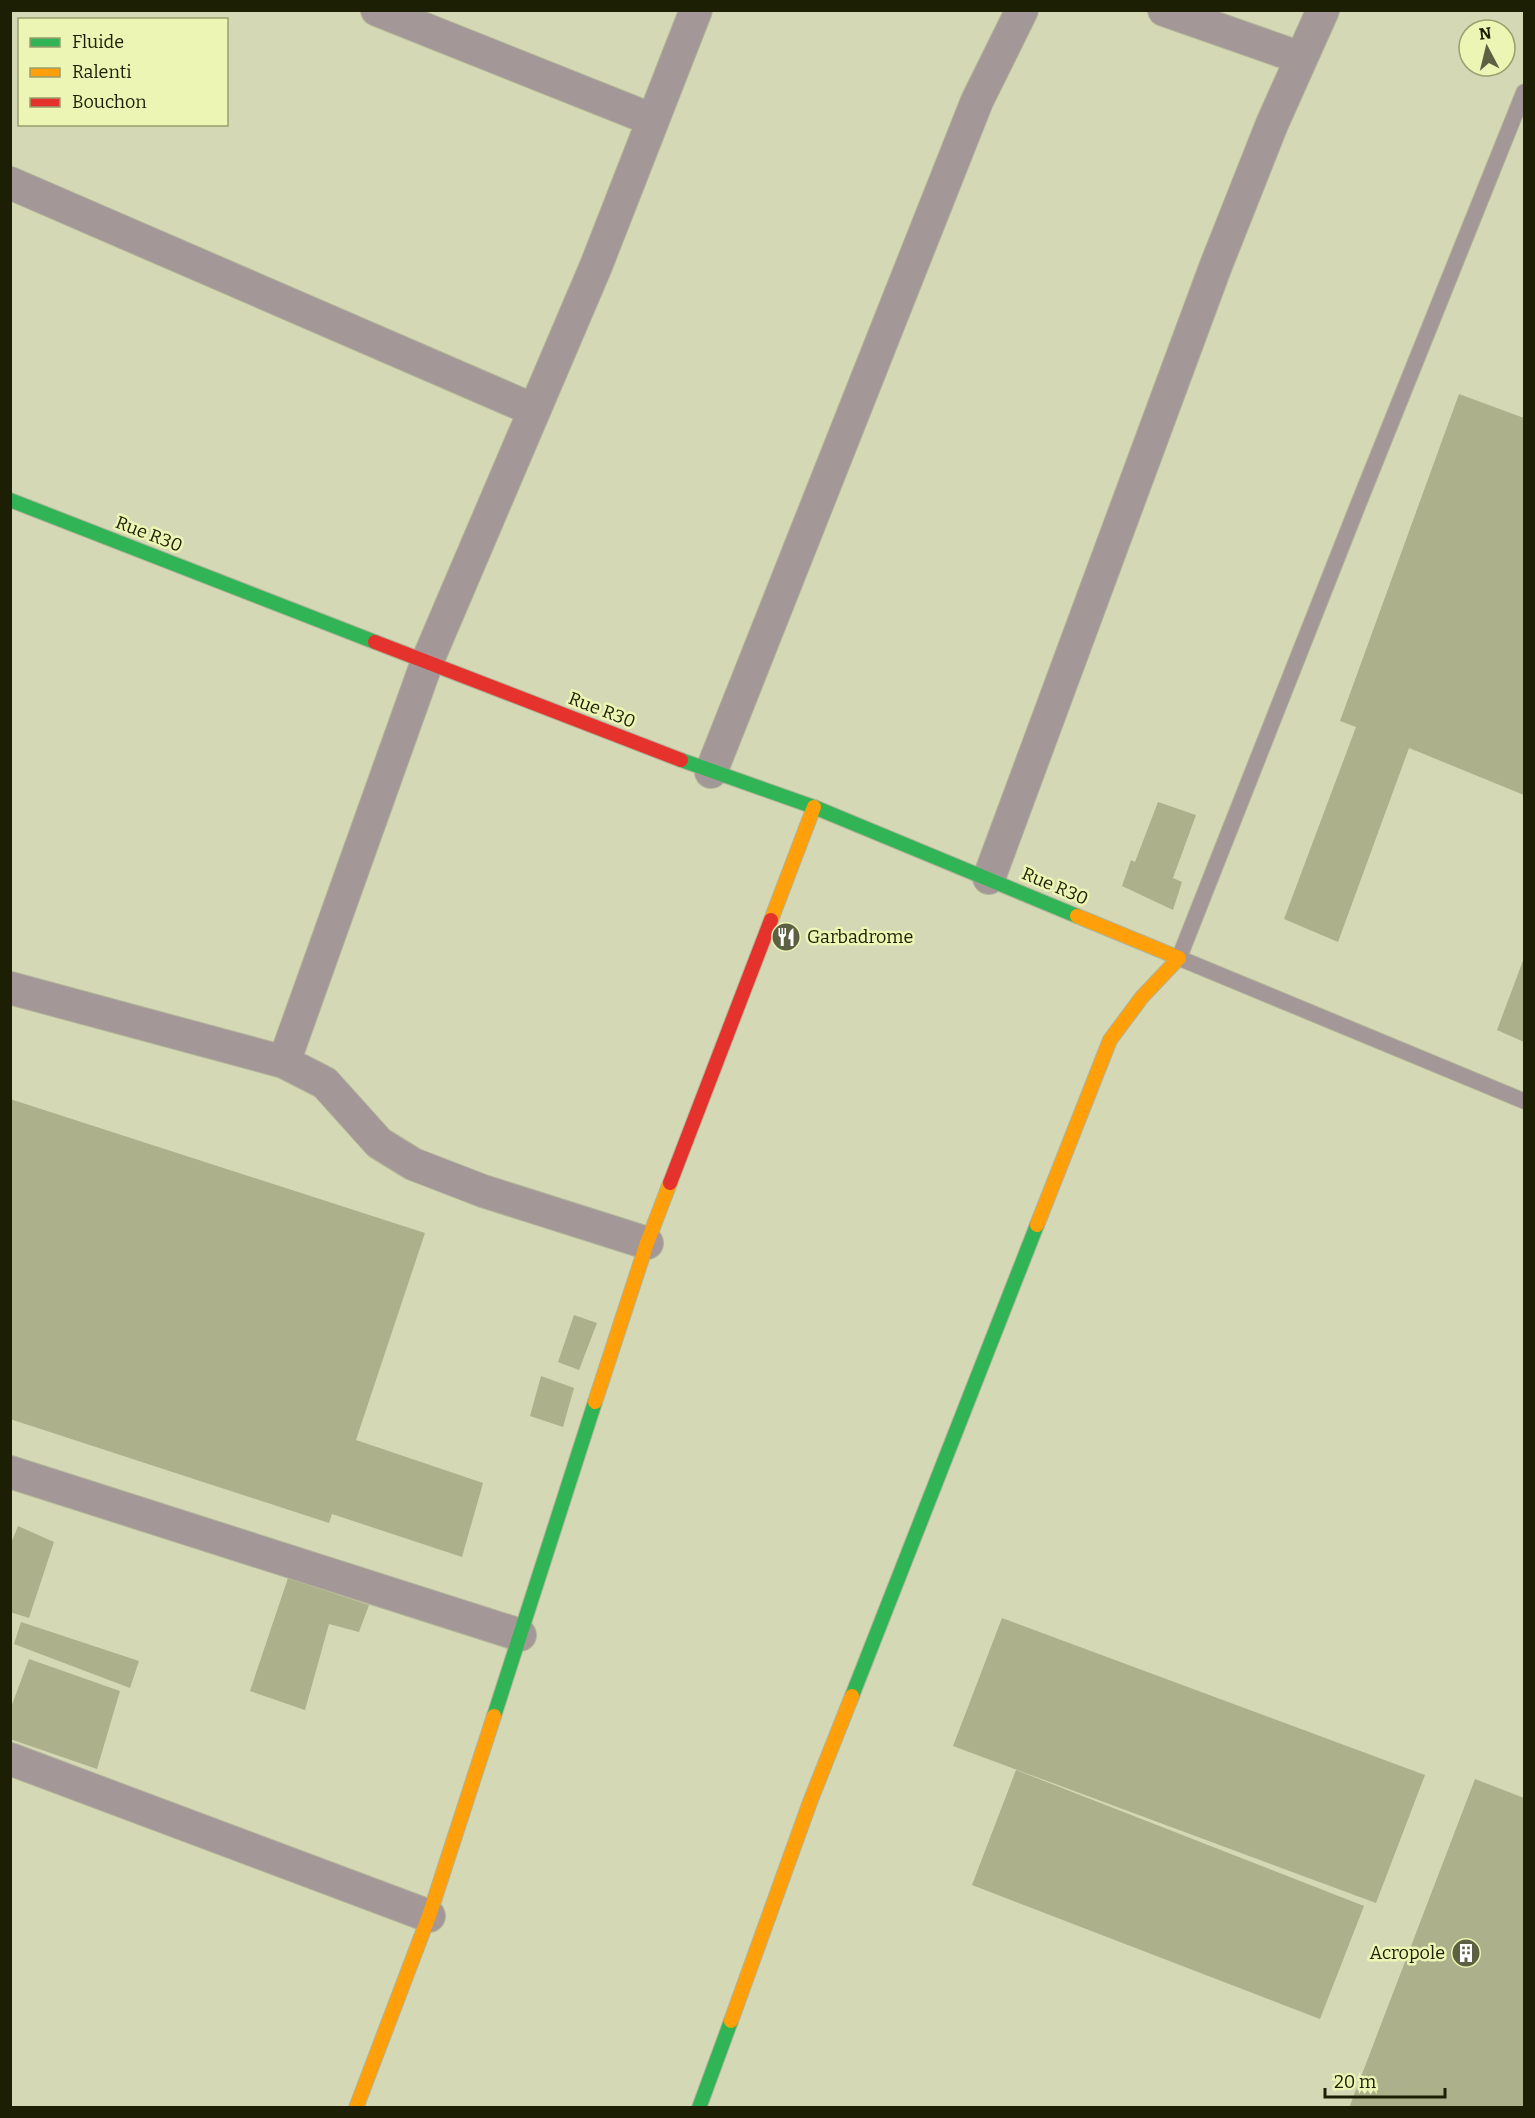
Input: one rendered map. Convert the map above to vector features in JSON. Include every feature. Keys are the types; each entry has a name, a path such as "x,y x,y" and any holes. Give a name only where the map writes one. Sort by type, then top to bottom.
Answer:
{"street":[{"path":"376,10 654,120"},
{"path":"284,1062 428,662 596,266 696,10"},
{"path":"711,772 969,120 1022,10"},
{"path":"1164,10 1301,58"},
{"path":"989,878 1215,268 1272,124 1323,10"},
{"path":"10,183 534,410"},
{"name":"Rue R30","path":"10,500 711,772 814,807 1179,958"},
{"path":"356,2108 429,1916 648,1243 814,807"},
{"path":"699,2108 810,1803 1110,1040 1135,1002 1179,958"},
{"path":"10,988 284,1062 325,1083 379,1143 413,1164 483,1191 648,1243"},
{"path":"10,1472 520,1635"},
{"path":"10,1759 429,1916"}],"lane":[{"path":"1524,92 1179,958 1524,1101"}],"building":[{"path":"1459,394 1524,418 1524,795 1409,748 1338,942 1284,919 1356,727 1340,721"},
{"path":"1158,802 1196,815 1173,878 1182,882 1173,910 1122,886 1131,860 1135,862"},
{"path":"1524,958 1524,1042 1497,1030"},
{"path":"10,1099 425,1233 356,1440 483,1483 462,1557 332,1514 329,1523 10,1419"},
{"path":"574,1315 597,1323 579,1370 558,1362"},
{"path":"541,1376 574,1388 563,1427 530,1416"},
{"path":"18,1526 54,1542 29,1618 10,1612 10,1546"},
{"path":"288,1578 369,1605 359,1632 329,1624 305,1710 250,1691"},
{"path":"1002,1618 1425,1775 1376,1903 953,1746"},
{"path":"21,1622 139,1661 130,1688 14,1644"},
{"path":"29,1659 120,1691 97,1769 10,1739 10,1710"},
{"path":"1016,1770 1364,1906 1320,2019 972,1885"},
{"name":"Acropole","path":"1475,1779 1524,1798 1524,2108 1349,2108"}],"traffic: fast":[{"path":"10,500 375,642"},
{"path":"681,760 814,807 1077,916"},
{"path":"852,1696 1037,1225"},
{"path":"494,1716 595,1402"},
{"path":"699,2108 731,2021"}],"traffic: slow":[{"path":"771,920 814,807"},
{"path":"1037,1225 1110,1040 1142,997 1179,958 1077,916"},
{"path":"595,1402 647,1243 670,1183"},
{"path":"731,2021 810,1802 852,1696"},
{"path":"356,2108 429,1916 494,1716"}],"traffic: jam":[{"path":"375,642 681,760"},
{"path":"670,1183 771,920"}],"place":[{"name":"Garbadrome","path":"786,937"},
{"name":"Acropole","path":"1466,1953"}]}
